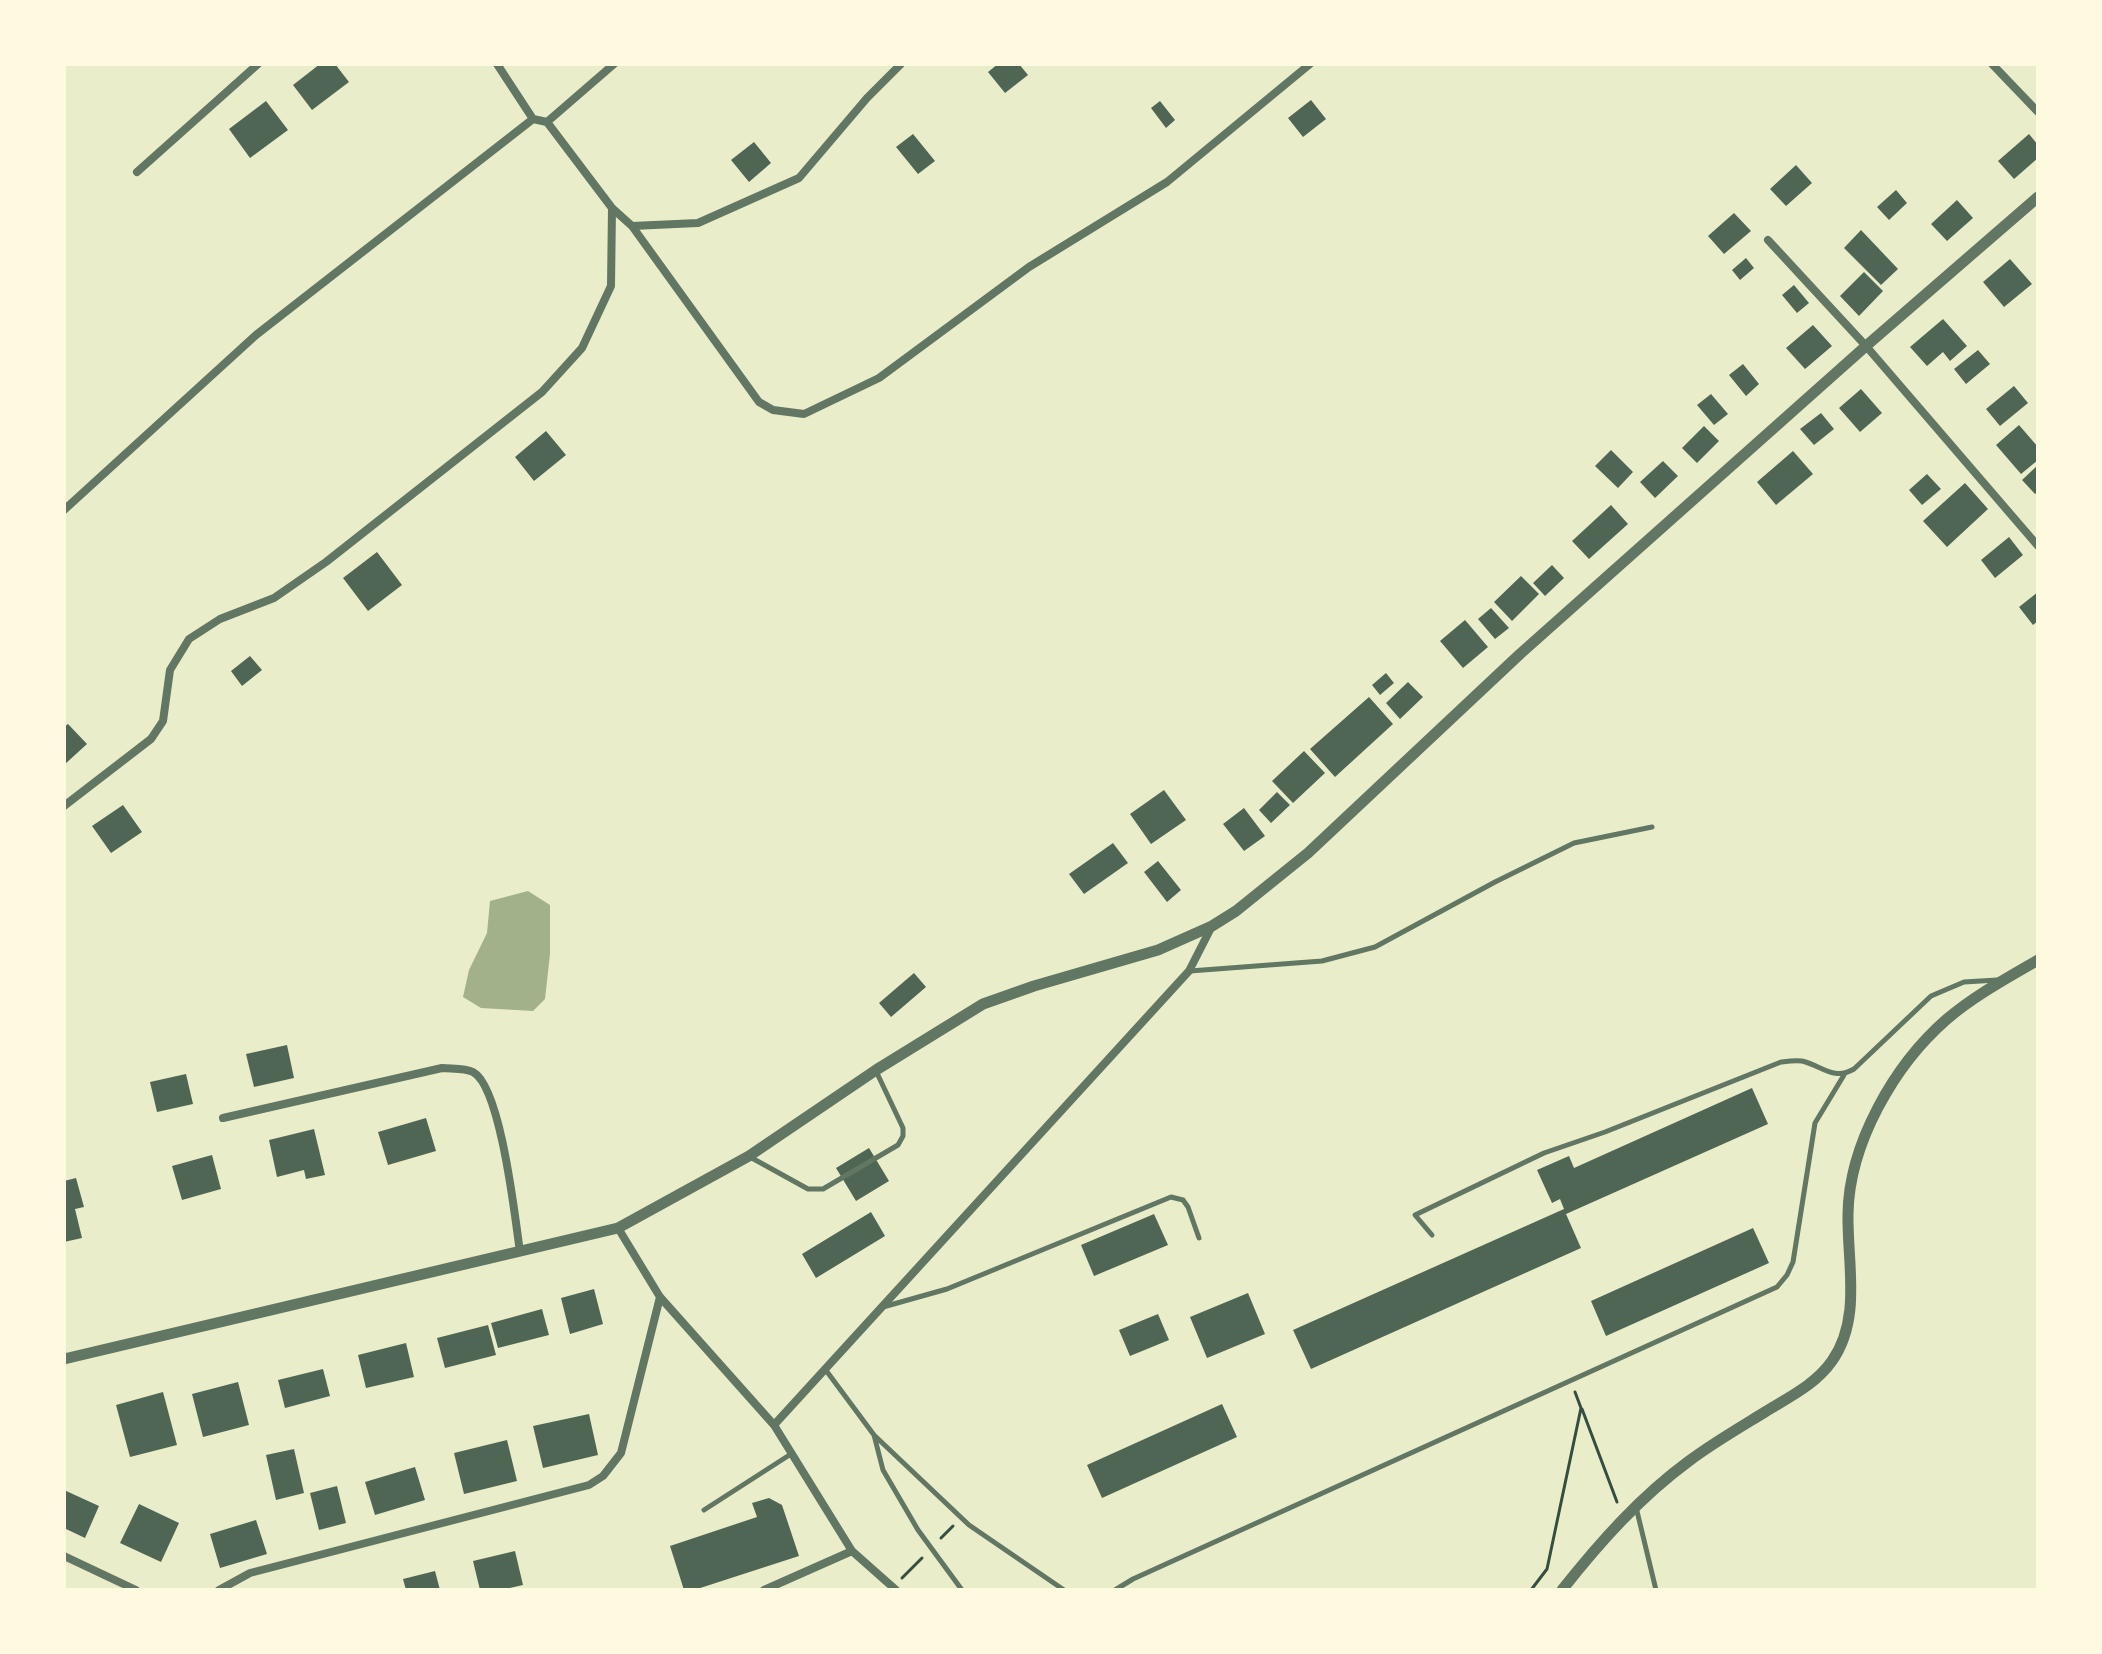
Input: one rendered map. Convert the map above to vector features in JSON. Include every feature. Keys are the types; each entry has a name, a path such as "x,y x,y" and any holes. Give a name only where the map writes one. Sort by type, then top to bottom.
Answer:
{"street":[{"path":"137,172 258,64"},
{"path":"497,64 533,119 547,122 612,208 632,226 759,402 786,414 804,414 879,378 1029,267 1167,182 1310,64"},
{"path":"547,122 614,64"},
{"path":"632,226 698,223 799,178 867,98 901,64"},
{"path":"1992,64 2038,112"},
{"path":"64,510 256,335 533,119"},
{"path":"64,1359 618,1228 749,1156 876,1070 983,1004 1158,950 1212,926 1236,911 1308,853 1520,654 2038,197"},
{"path":"64,806 151,739 163,721 170,670 189,639 220,619 274,598 326,562 542,392 582,348 611,286 612,208"},
{"path":"1768,240 1866,346 2038,546"},
{"path":"774,1425 1189,971 1212,926"},
{"path":"1562,1590 1598,1544 1636,1506 1687,1463 1812,1383 1833,1359 1841,1346 1850,1314 1849,1200 1863,1137 1900,1074 1936,1030 1964,1005 2038,960"},
{"path":"223,1118 442,1068 473,1072 482,1080 496,1110 520,1252"},
{"path":"618,1228 660,1297 774,1425 852,1551 896,1590"},
{"path":"219,1590 250,1573 589,1485 603,1476 621,1453 660,1297"},
{"path":"764,1590 852,1551"},
{"path":"64,1556 136,1590"}],"lane":[{"path":"1189,971 1322,961 1375,947 1574,843 1652,827"},
{"path":"1115,1590 1133,1579 1777,1287 1793,1262 1815,1123 1844,1075 1931,996 1964,982 2006,979"},
{"path":"1432,1235 1415,1215 1544,1153 1781,1062 1806,1062 1830,1074 1844,1075"},
{"path":"749,1156 815,1191 898,1145 903,1128 876,1070"},
{"path":"882,1308 947,1289 1171,1197 1183,1200 1188,1207 1199,1238"},
{"path":"825,1369 874,1435 969,1525 1064,1590"},
{"path":"874,1435 883,1470 918,1530 962,1590"},
{"path":"704,1510 791,1454"},
{"path":"1636,1506 1656,1590"}],"path":[{"path":"1570,1380 1617,1502"},
{"path":"1531,1590 1547,1569 1581,1408"},
{"path":"938,1542 958,1521"},
{"path":"899,1580 928,1551"}],"shaded area":[{"path":"528,891 550,905 550,954 545,999 533,1011 481,1008 463,997 469,970 487,933 490,901"}],"building":[{"path":"320,64 335,64 349,82 312,110 293,85"},
{"path":"998,64 1019,64 1028,75 1005,93 988,72"},
{"path":"1311,100 1326,119 1303,137 1288,118"},
{"path":"266,101 288,130 250,158 229,129"},
{"path":"1160,101 1175,120 1166,128 1151,108"},
{"path":"913,134 935,161 918,174 896,147"},
{"path":"2029,134 2038,145 2038,158 2014,179 1998,161"},
{"path":"754,142 771,163 749,182 731,160"},
{"path":"1796,165 1812,183 1786,206 1770,189"},
{"path":"1896,190 1907,203 1889,220 1877,207"},
{"path":"1957,200 1973,218 1947,241 1931,224"},
{"path":"1734,213 1751,231 1724,254 1708,236"},
{"path":"1861,230 1898,269 1881,285 1844,248"},
{"path":"1746,258 1754,268 1740,280 1732,270"},
{"path":"2010,259 2032,284 2004,307 1983,282"},
{"path":"1864,272 1883,291 1859,316 1840,296"},
{"path":"1794,285 1809,303 1797,313 1782,295"},
{"path":"1943,319 1967,346 1950,361 1943,352 1927,366 1910,347"},
{"path":"1813,325 1832,346 1805,369 1786,348"},
{"path":"1978,350 1990,364 1966,384 1954,369"},
{"path":"1743,364 1759,384 1746,396 1729,375"},
{"path":"2014,386 2028,403 2000,426 1986,409"},
{"path":"1861,389 1882,413 1860,432 1839,408"},
{"path":"1711,394 1728,414 1714,425 1697,405"},
{"path":"1821,413 1834,429 1814,445 1800,429"},
{"path":"2019,425 2038,447 2038,460 2021,474 1996,445"},
{"path":"1704,426 1719,441 1697,463 1682,448"},
{"path":"546,431 566,455 534,481 515,457"},
{"path":"1611,450 1633,472 1618,488 1595,466"},
{"path":"1793,451 1813,474 1776,505 1757,482"},
{"path":"1663,461 1678,476 1655,498 1640,482"},
{"path":"2038,465 2038,491 2035,494 2022,480"},
{"path":"1927,474 1941,489 1922,505 1909,490"},
{"path":"1965,483 1988,509 1947,547 1923,521"},
{"path":"1611,505 1628,524 1589,559 1572,541"},
{"path":"2009,537 2023,555 1995,578 1981,560"},
{"path":"377,552 402,585 368,611 343,578"},
{"path":"1552,565 1564,578 1545,596 1533,583"},
{"path":"1521,576 1539,594 1512,621 1494,602"},
{"path":"2038,592 2038,621 2033,625 2019,607"},
{"path":"1491,608 1509,628 1495,639 1478,619"},
{"path":"1465,620 1488,647 1463,668 1440,641"},
{"path":"250,656 262,670 242,686 231,671"},
{"path":"1386,673 1394,683 1380,695 1372,685"},
{"path":"1408,682 1423,697 1400,719 1386,703"},
{"path":"1369,697 1393,724 1335,777 1310,749"},
{"path":"68,724 87,744 64,765 64,727"},
{"path":"1304,751 1325,773 1293,803 1272,781"},
{"path":"1164,790 1186,820 1151,844 1130,814"},
{"path":"1277,792 1290,805 1271,823 1259,810"},
{"path":"123,805 142,832 111,853 92,826"},
{"path":"1244,808 1265,836 1244,851 1223,824"},
{"path":"1113,843 1128,863 1084,894 1069,874"},
{"path":"1158,861 1181,890 1167,902 1144,872"},
{"path":"914,973 926,987 891,1017 879,1003"},
{"path":"287,1045 294,1078 254,1087 246,1054"},
{"path":"186,1074 193,1104 157,1112 150,1082"},
{"path":"1752,1088 1768,1124 1566,1214 1581,1248 1311,1369 1293,1330 1564,1209 1560,1199 1552,1203 1537,1170 1569,1156 1574,1168"},
{"path":"426,1118 436,1151 388,1165 378,1132"},
{"path":"314,1129 325,1175 306,1179 304,1170 277,1177 269,1140"},
{"path":"869,1148 889,1181 856,1201 836,1168"},
{"path":"212,1155 221,1189 182,1200 172,1166"},
{"path":"76,1178 84,1207 75,1209 82,1238 64,1242 64,1181"},
{"path":"871,1212 885,1236 816,1278 802,1254"},
{"path":"1154,1214 1168,1245 1094,1276 1081,1245"},
{"path":"1753,1228 1769,1263 1606,1336 1591,1301"},
{"path":"594,1289 603,1324 570,1334 561,1298"},
{"path":"1248,1293 1265,1334 1207,1358 1190,1317"},
{"path":"542,1309 549,1335 498,1348 491,1323"},
{"path":"1158,1314 1169,1340 1130,1356 1119,1330"},
{"path":"488,1325 496,1355 445,1368 437,1338"},
{"path":"406,1343 414,1377 366,1388 358,1355"},
{"path":"323,1369 330,1396 285,1408 278,1380"},
{"path":"238,1382 249,1425 203,1437 192,1394"},
{"path":"163,1392 177,1445 130,1457 116,1405"},
{"path":"1222,1404 1237,1437 1102,1498 1087,1465"},
{"path":"589,1414 598,1455 543,1468 533,1426"},
{"path":"507,1440 517,1481 464,1494 454,1453"},
{"path":"294,1449 304,1493 276,1500 266,1455"},
{"path":"415,1467 425,1500 375,1515 365,1482"},
{"path":"337,1486 346,1523 319,1530 310,1493"},
{"path":"64,1490 99,1506 85,1538 64,1528"},
{"path":"769,1498 782,1505 799,1556 694,1590 684,1590 670,1546 757,1517 752,1503"},
{"path":"139,1504 179,1523 161,1562 120,1543"},
{"path":"256,1520 267,1554 220,1568 210,1534"},
{"path":"515,1551 523,1585 501,1590 480,1590 473,1561"},
{"path":"435,1571 440,1590 406,1590 403,1579"}]}
